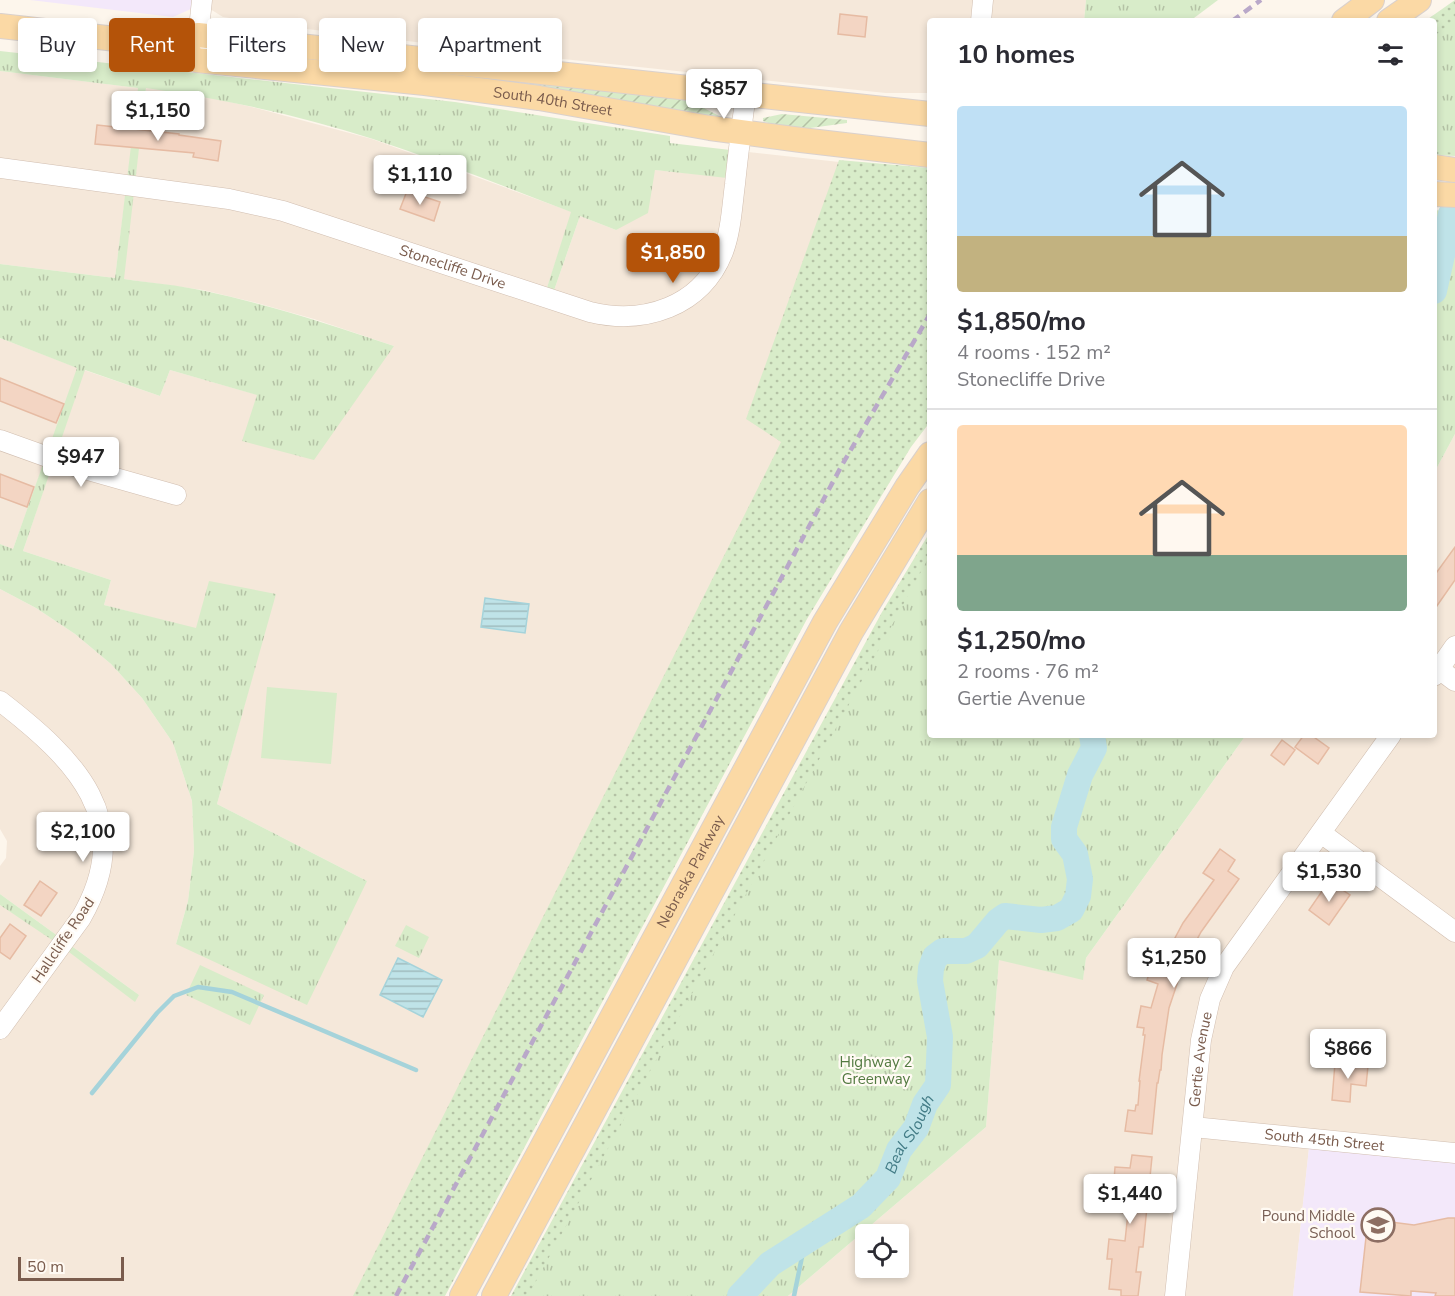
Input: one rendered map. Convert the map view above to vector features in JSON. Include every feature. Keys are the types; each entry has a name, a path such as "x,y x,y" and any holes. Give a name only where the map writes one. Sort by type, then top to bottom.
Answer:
{"main road":[{"path":"1348,18 1372,0"},
{"path":"1393,18 1419,0"},
{"name":"South 40th Street","path":"0,26 109,38"},
{"name":"South 40th Street","path":"195,47 746,93 927,114"},
{"name":"South 40th Street","path":"195,48 425,84 539,98 741,132 927,154"},
{"path":"1437,167 1455,170"},
{"path":"1437,194 1455,195"},
{"name":"Nebraska Parkway","path":"462,1296 825,622 927,457"},
{"name":"Nebraska Parkway","path":"494,1296 851,632 927,506"}],"street":[{"path":"195,30 202,0"},
{"path":"981,18 983,0"},
{"name":"Stonecliffe Drive","path":"0,168 229,199 283,211 590,312 626,318 660,312 676,304 697,289 723,254 730,224 746,93"},
{"path":"0,440 70,465 176,495"},
{"path":"1437,671 1455,646"},
{"path":"1437,672 1455,681"},
{"name":"Hallcliffe Road","path":"0,701 36,730 80,776 99,814 103,836 100,879 92,899 81,918 0,1029"},
{"name":"Gertie Avenue","path":"1175,1296 1203,1030 1216,982 1224,967 1389,738"},
{"path":"1320,833 1455,932"},
{"name":"South 45th Street","path":"1193,1127 1455,1153"}],"shaded area":[{"path":"30,0 202,0 202,4 173,17"},
{"path":"202,0 1086,0 1084,18 927,18 927,93 886,93 562,59 562,18 418,18 418,42 406,41 406,18 319,18 319,30 307,29 307,18 223,17 202,4"},
{"path":"0,71 139,88 115,278 0,264"},
{"path":"146,87 252,107 372,139 572,212 544,297 551,299 580,216 616,230 655,170 735,178 739,151 927,172 927,178 364,1296 0,1296 0,905 139,995 0,894 0,866 6,858 7,841 0,829 0,589 36,608 75,634 111,664 142,698 173,743 192,801 194,851 188,901 176,944 367,881 217,804 275,594 196,629 104,605 111,580 23,551 84,370 160,396 170,370 258,395 394,346 314,319 257,303 203,290 123,279"},
{"path":"0,338 78,368 13,549 0,544"},
{"path":"1455,434 1455,1153 1310,1139 1293,1296 788,1296 855,1239 855,1278 909,1278 909,1224 872,1224 986,1127 999,959 1083,979 1086,958 1244,738 1437,738 1437,467"},
{"name":"Pound Middle School","path":"1310,1138 1455,1153 1455,1296 1293,1296"}],"green space":[{"path":"1086,0 1218,0 1194,18 1084,18"},
{"path":"1455,0 1455,156 1437,155 1437,18 1429,18"},
{"path":"1455,20 1455,153 1437,151 1437,34"},
{"path":"0,51 18,53 18,72 97,72 97,62 109,63 109,72 187,72 455,102 670,136 670,143 739,151 736,179 655,170 648,213 616,230 580,216 551,299 544,297 571,212 473,174 345,130 261,109 146,88 124,279 185,287 229,297 301,316 394,346 314,460 242,441 257,395 170,370 160,396 85,370 23,551 111,580 104,605 196,628 209,581 276,594 217,804 367,881 307,1005 176,944 188,901 194,851 192,801 173,743 142,698 111,664 75,634 36,608 0,589 0,544 13,549 77,368 0,338 0,264 115,278 138,88 0,71"},
{"path":"307,57 319,58 319,64 307,62"},
{"path":"406,68 418,69 418,72 446,72 670,96 698,105 725,119 380,72 406,72"},
{"path":"782,114 847,120 847,123 803,129 763,121 763,118"},
{"path":"839,160 927,168 927,426 911,447 807,619 445,1296 353,1296 781,442 746,419"},
{"path":"1437,210 1455,212 1455,434 1437,467"},
{"path":"927,537 927,731 632,1296 511,1296 882,612"},
{"name":"Highway 2 Greenway","path":"927,561 927,738 1244,738 1086,958 1083,980 999,960 986,1127 872,1224 855,1224 855,1239 788,1296 528,1296"},
{"path":"267,687 337,693 331,764 261,758"},
{"path":"0,894 139,995 135,1002 61,946 0,905"},
{"path":"406,925 429,937 419,958 395,946"},
{"path":"200,965 264,995 250,1025 186,995"}],"water":[{"path":"485,598 529,604 525,633 481,627"},
{"path":"398,958 442,980 423,1017 380,995"}],"building":[{"path":"840,14 867,17 865,37 838,34"},
{"path":"97,125 221,141 218,161 193,157 194,153 95,144"},
{"path":"407,191 440,202 434,221 400,209"},
{"path":"0,378 64,404 56,423 0,401"},
{"path":"0,474 34,487 27,507 0,497"},
{"path":"1455,547 1455,580 1437,606 1437,572"},
{"path":"1302,738 1315,738 1329,748 1318,764 1295,747"},
{"path":"1282,740 1295,750 1284,765 1271,755"},
{"path":"1220,849 1235,860 1228,871 1239,879 1201,932 1183,966 1169,1008 1161,1070 1157,1083 1152,1134 1125,1131 1128,1110 1135,1111 1138,1105 1145,1035 1143,1035 1144,1028 1137,1027 1141,1006 1151,1008 1158,984 1147,980 1153,962 1161,964 1183,923 1214,880 1203,873"},
{"path":"40,881 57,893 41,916 24,905"},
{"path":"1329,881 1350,895 1329,925 1309,910"},
{"path":"10,924 26,936 10,959 0,952 0,938"},
{"path":"1335,1063 1368,1066 1366,1086 1351,1084 1350,1102 1332,1100"},
{"path":"1132,1155 1152,1157 1143,1247 1139,1247 1136,1272 1141,1272 1138,1296 1121,1296 1121,1290 1109,1289 1112,1259 1107,1259 1109,1239 1125,1241 1128,1213 1117,1212 1120,1182 1114,1181 1115,1167 1130,1168"},
{"name":"Pound Middle School","path":"1455,1218 1455,1296 1435,1296 1436,1293 1411,1291 1411,1296 1360,1292 1368,1219 1414,1225"}],"waterway":[{"name":"Beal Slough","path":"1437,277 1451,214"},
{"name":"Beal Slough","path":"740,1296 770,1264 861,1206 888,1178 899,1150 916,1128 925,1104 938,1085 940,1037 930,981 935,957 943,951 966,951 977,946 1005,916 1041,920 1057,918 1071,910 1078,896 1080,879 1075,854 1064,839 1064,827 1080,775 1094,748 1092,738"},
{"path":"92,1093 157,1013 174,996 198,987 232,992 416,1070"},
{"path":"794,1296 805,1242"}],"railway":[{"path":"1236,18 1261,0"},
{"path":"396,1296 842,465 927,319"}],"place":[{"name":"Pound Middle School","path":"1378,1225"}]}
